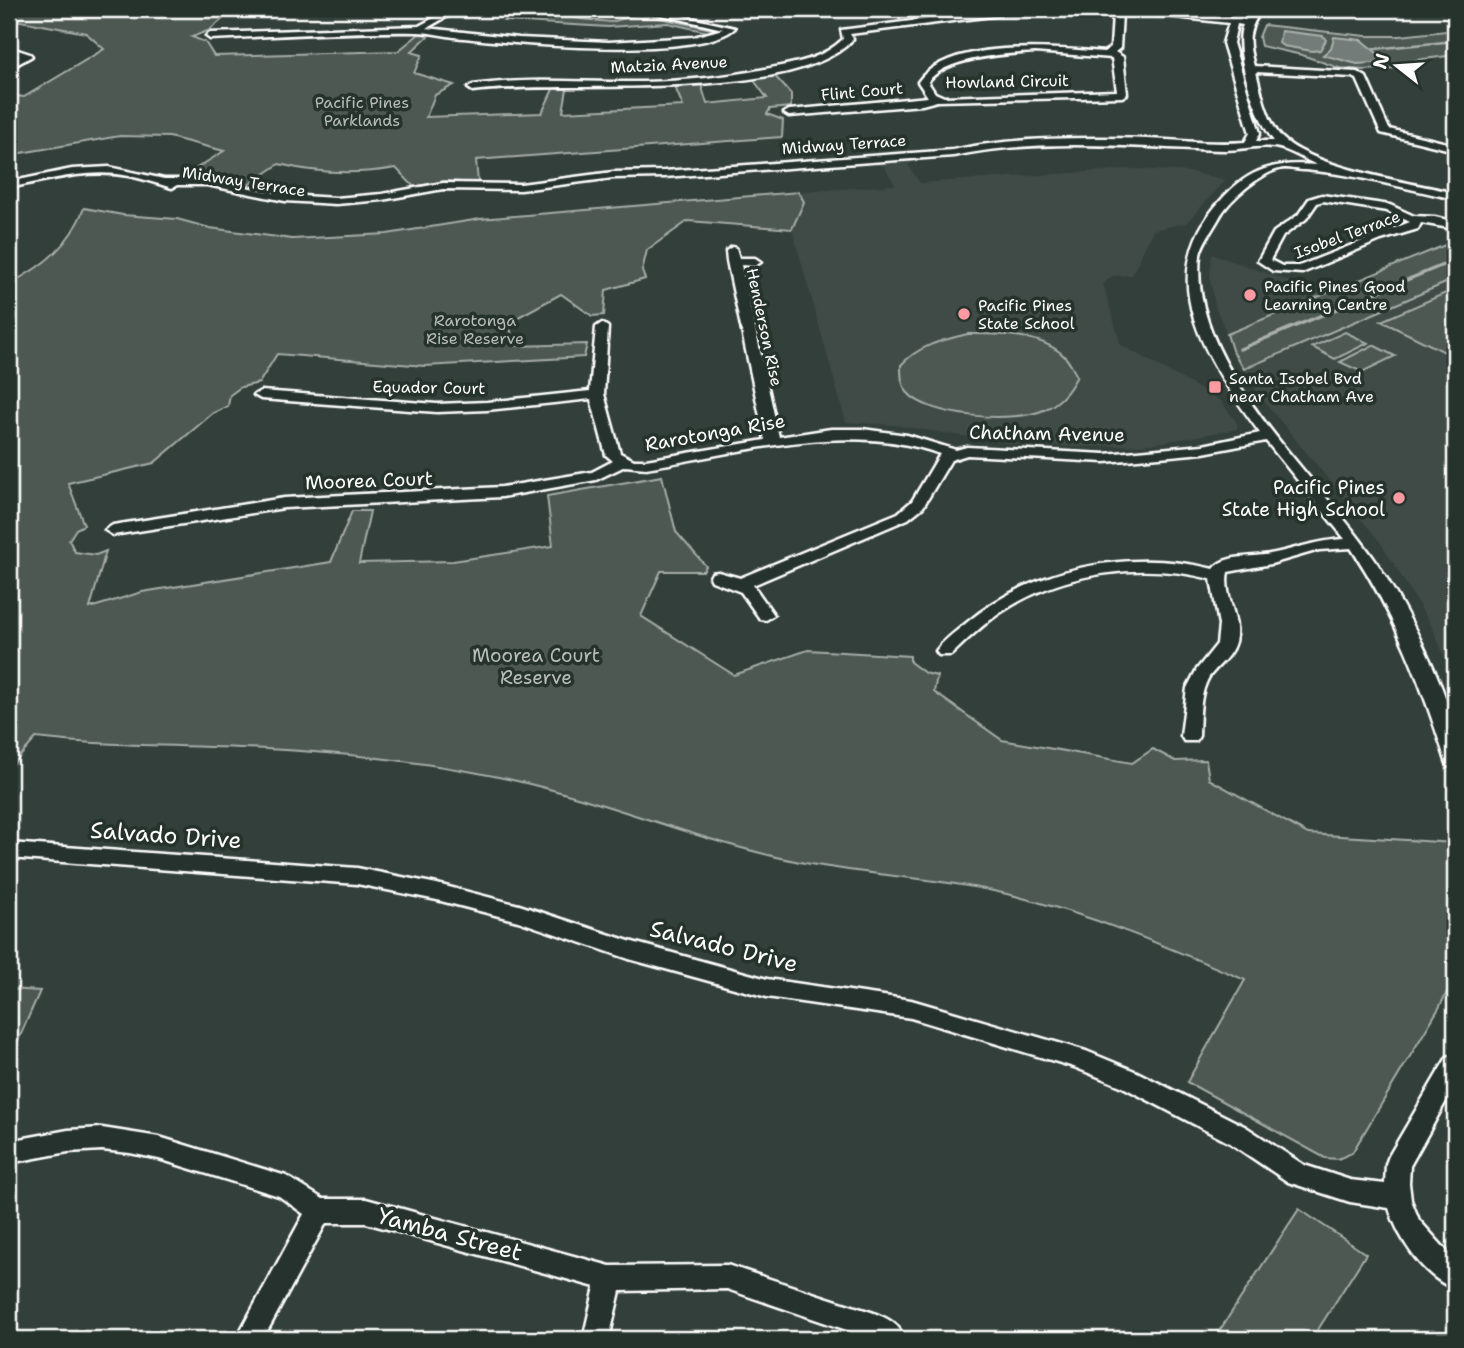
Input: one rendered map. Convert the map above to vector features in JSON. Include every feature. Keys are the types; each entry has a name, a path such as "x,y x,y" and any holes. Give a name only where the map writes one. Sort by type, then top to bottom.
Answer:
{"street":[{"path":"422,29 424,25 456,9"},
{"path":"210,36 422,29 511,41 617,47 713,38 731,28 640,9"},
{"path":"925,9 939,21 1020,10 1118,12 1248,23"},
{"path":"1244,9 1235,21 1228,43 1255,133 1246,150"},
{"path":"1259,9 1248,23 1243,39 1271,130 1279,142 1335,169"},
{"path":"1108,53 1115,48 1114,30 1118,12"},
{"name":"Matzia Avenue","path":"474,88 508,83 645,85 767,72 832,55 845,45 848,39 844,32 939,21"},
{"name":"Howland Circuit","path":"1035,48 1108,53 1118,57 1122,94 937,98 931,95 922,79 957,60 988,53 1035,48"},
{"path":"9,50 27,56 9,66"},
{"path":"1251,69 1354,74 1361,77 1385,131 1455,148"},
{"name":"Flint Court","path":"789,113 922,102 937,98"},
{"name":"Midway Terrace","path":"162,182 211,182 285,198 336,201 521,187 612,175 708,172 953,153 976,148 1081,142 1146,142 1246,150 1266,143 1295,151"},
{"path":"1295,151 1300,161 1252,171 1207,222 1195,251 1192,283 1198,313 1227,377 1269,436 1356,543 1379,579 1416,651 1433,692 1455,761"},
{"path":"1252,171 1284,166 1335,169 1455,196"},
{"name":"Midway Terrace","path":"9,185 80,171 106,169 127,172 198,192 306,208 365,206 445,191"},
{"path":"198,192 211,182"},
{"name":"Isobel Terrace","path":"1385,207 1402,184"},
{"name":"Isobel Terrace","path":"1414,219 1414,227 1377,238 1302,269 1280,269 1264,261 1278,234 1302,217 1312,201 1333,198 1385,207 1414,219 1435,220 1455,226"},
{"name":"Henderson Rise","path":"755,262 733,256 773,441"},
{"name":"Rarotonga Rise","path":"602,327 597,394 613,455 623,461 646,464 773,441 860,432 923,442 952,453"},
{"name":"Equador Court","path":"261,396 438,408 487,406 597,394"},
{"name":"Chatham Avenue","path":"743,583 903,516 918,504 940,464 952,453 967,451 1105,458 1203,449 1269,436"},
{"name":"Moorea Court","path":"113,530 284,503 502,492 596,476 623,461"},
{"path":"1191,736 1194,693 1203,674 1226,645 1228,628 1219,576 1221,569 1232,564 1271,559 1318,545 1356,543"},
{"path":"946,651 976,622 1013,598 1059,579 1110,568 1182,567 1219,576"},
{"path":"718,578 743,583 751,590 766,615"},
{"name":"Salvado Drive","path":"9,850 357,876 437,891 519,913 629,950 767,988 911,1009 1078,1058 1129,1079 1238,1135 1297,1174 1350,1191 1396,1197"},
{"path":"1455,1064 1398,1164 1396,1197 1424,1249 1455,1277"},
{"path":"9,1152 68,1141 102,1139 130,1142 286,1187 319,1211 249,1339"},
{"name":"Yamba Street","path":"319,1211 366,1211 610,1279 727,1277 865,1322 881,1329 892,1339"},
{"path":"596,1339 610,1279"}],"shaded area":[{"path":"1281,31 1323,36 1326,40 1320,50 1283,46 1279,43"},
{"path":"1334,37 1361,40 1388,62 1357,64 1323,55 1331,48"},
{"name":"Pacific Pines State School","path":"914,161 908,165 920,183 1132,169 1190,172 1226,180 1186,223 1153,230 1132,275 1112,276 1103,284 1121,345 1220,400 1237,423 1237,429 1151,444 1083,447 1013,444 894,425 846,422 792,229 804,202 799,192 895,185 884,166 873,164"},
{"path":"1212,254 1326,294 1227,334 1215,306 1210,278"},
{"name":"Pacific Pines State High School","path":"1455,279 1455,681 1431,625 1381,543 1259,395 1244,369"}],"green space":[{"name":"Pacific Pines Parklands","path":"9,9 341,9 225,17 210,30 192,37 205,42 214,56 398,51 419,34 429,35 411,52 422,55 414,73 454,85 435,95 426,117 542,113 553,89 567,89 563,112 683,106 675,87 701,84 707,104 767,98 753,79 774,75 791,94 791,107 770,109 767,114 783,120 782,137 476,160 478,183 445,181 414,187 396,168 337,172 279,164 248,185 213,177 181,178 224,151 169,137 120,136 9,155 9,95 24,97 104,49 86,33 9,19"},
{"path":"492,9 531,9 611,22 640,14 712,29 712,33 668,23 608,27 504,21 515,13"},
{"path":"1264,25 1366,36 1400,36 1455,30 1455,55 1416,60 1398,68 1339,68 1302,55 1261,46 1259,37"},
{"name":"Moorea Court Reserve","path":"799,192 804,202 792,229 688,221 647,250 642,271 645,279 606,290 604,315 592,316 561,294 509,322 514,346 587,344 584,357 425,366 277,354 259,383 241,387 230,395 228,406 213,413 154,463 68,483 84,525 76,529 69,540 75,552 96,555 106,551 90,608 142,592 331,562 352,511 370,511 359,563 453,561 553,546 547,496 662,476 676,532 706,566 703,571 661,571 641,616 734,675 808,650 910,656 910,662 925,673 937,676 934,692 1002,740 1132,763 1153,749 1175,761 1206,760 1209,779 1308,834 1455,843 1455,976 1439,1008 1352,1153 1338,1159 1325,1158 1187,1082 1245,980 1130,933 1041,903 957,884 795,861 722,843 544,788 478,773 388,759 296,751 36,738 9,769 9,284 34,270 63,244 84,208 123,215 177,219 210,228 292,239 387,234 480,219"},
{"path":"1455,241 1455,279 1244,369 1232,350 1227,334"},
{"path":"1455,289 1455,357 1381,321"},
{"path":"1345,332 1368,343 1335,359 1312,347"},
{"path":"968,334 1019,336 1044,343 1065,357 1077,376 1064,396 1050,407 1031,414 1013,416 952,413 918,401 907,392 902,383 901,365 908,358 932,344"},
{"path":"1373,345 1395,356 1362,372 1340,362"},
{"path":"9,989 40,991 9,1061"},
{"path":"1299,1209 1366,1254 1312,1339 1214,1339"}],"waterway":[{"path":"1374,49 1455,41"},
{"path":"1240,349 1455,260"}],"place":[{"name":"Pacific Pines Good Learning Centre","path":"1250,295"},
{"name":"Pacific Pines State School","path":"964,314"},
{"name":"Santa Isobel Bvd near Chatham Ave","path":"1215,387"},
{"name":"Pacific Pines State High School","path":"1399,498"}],"park label":[{"name":"Rarotonga Rise Reserve","path":"475,329"}]}
